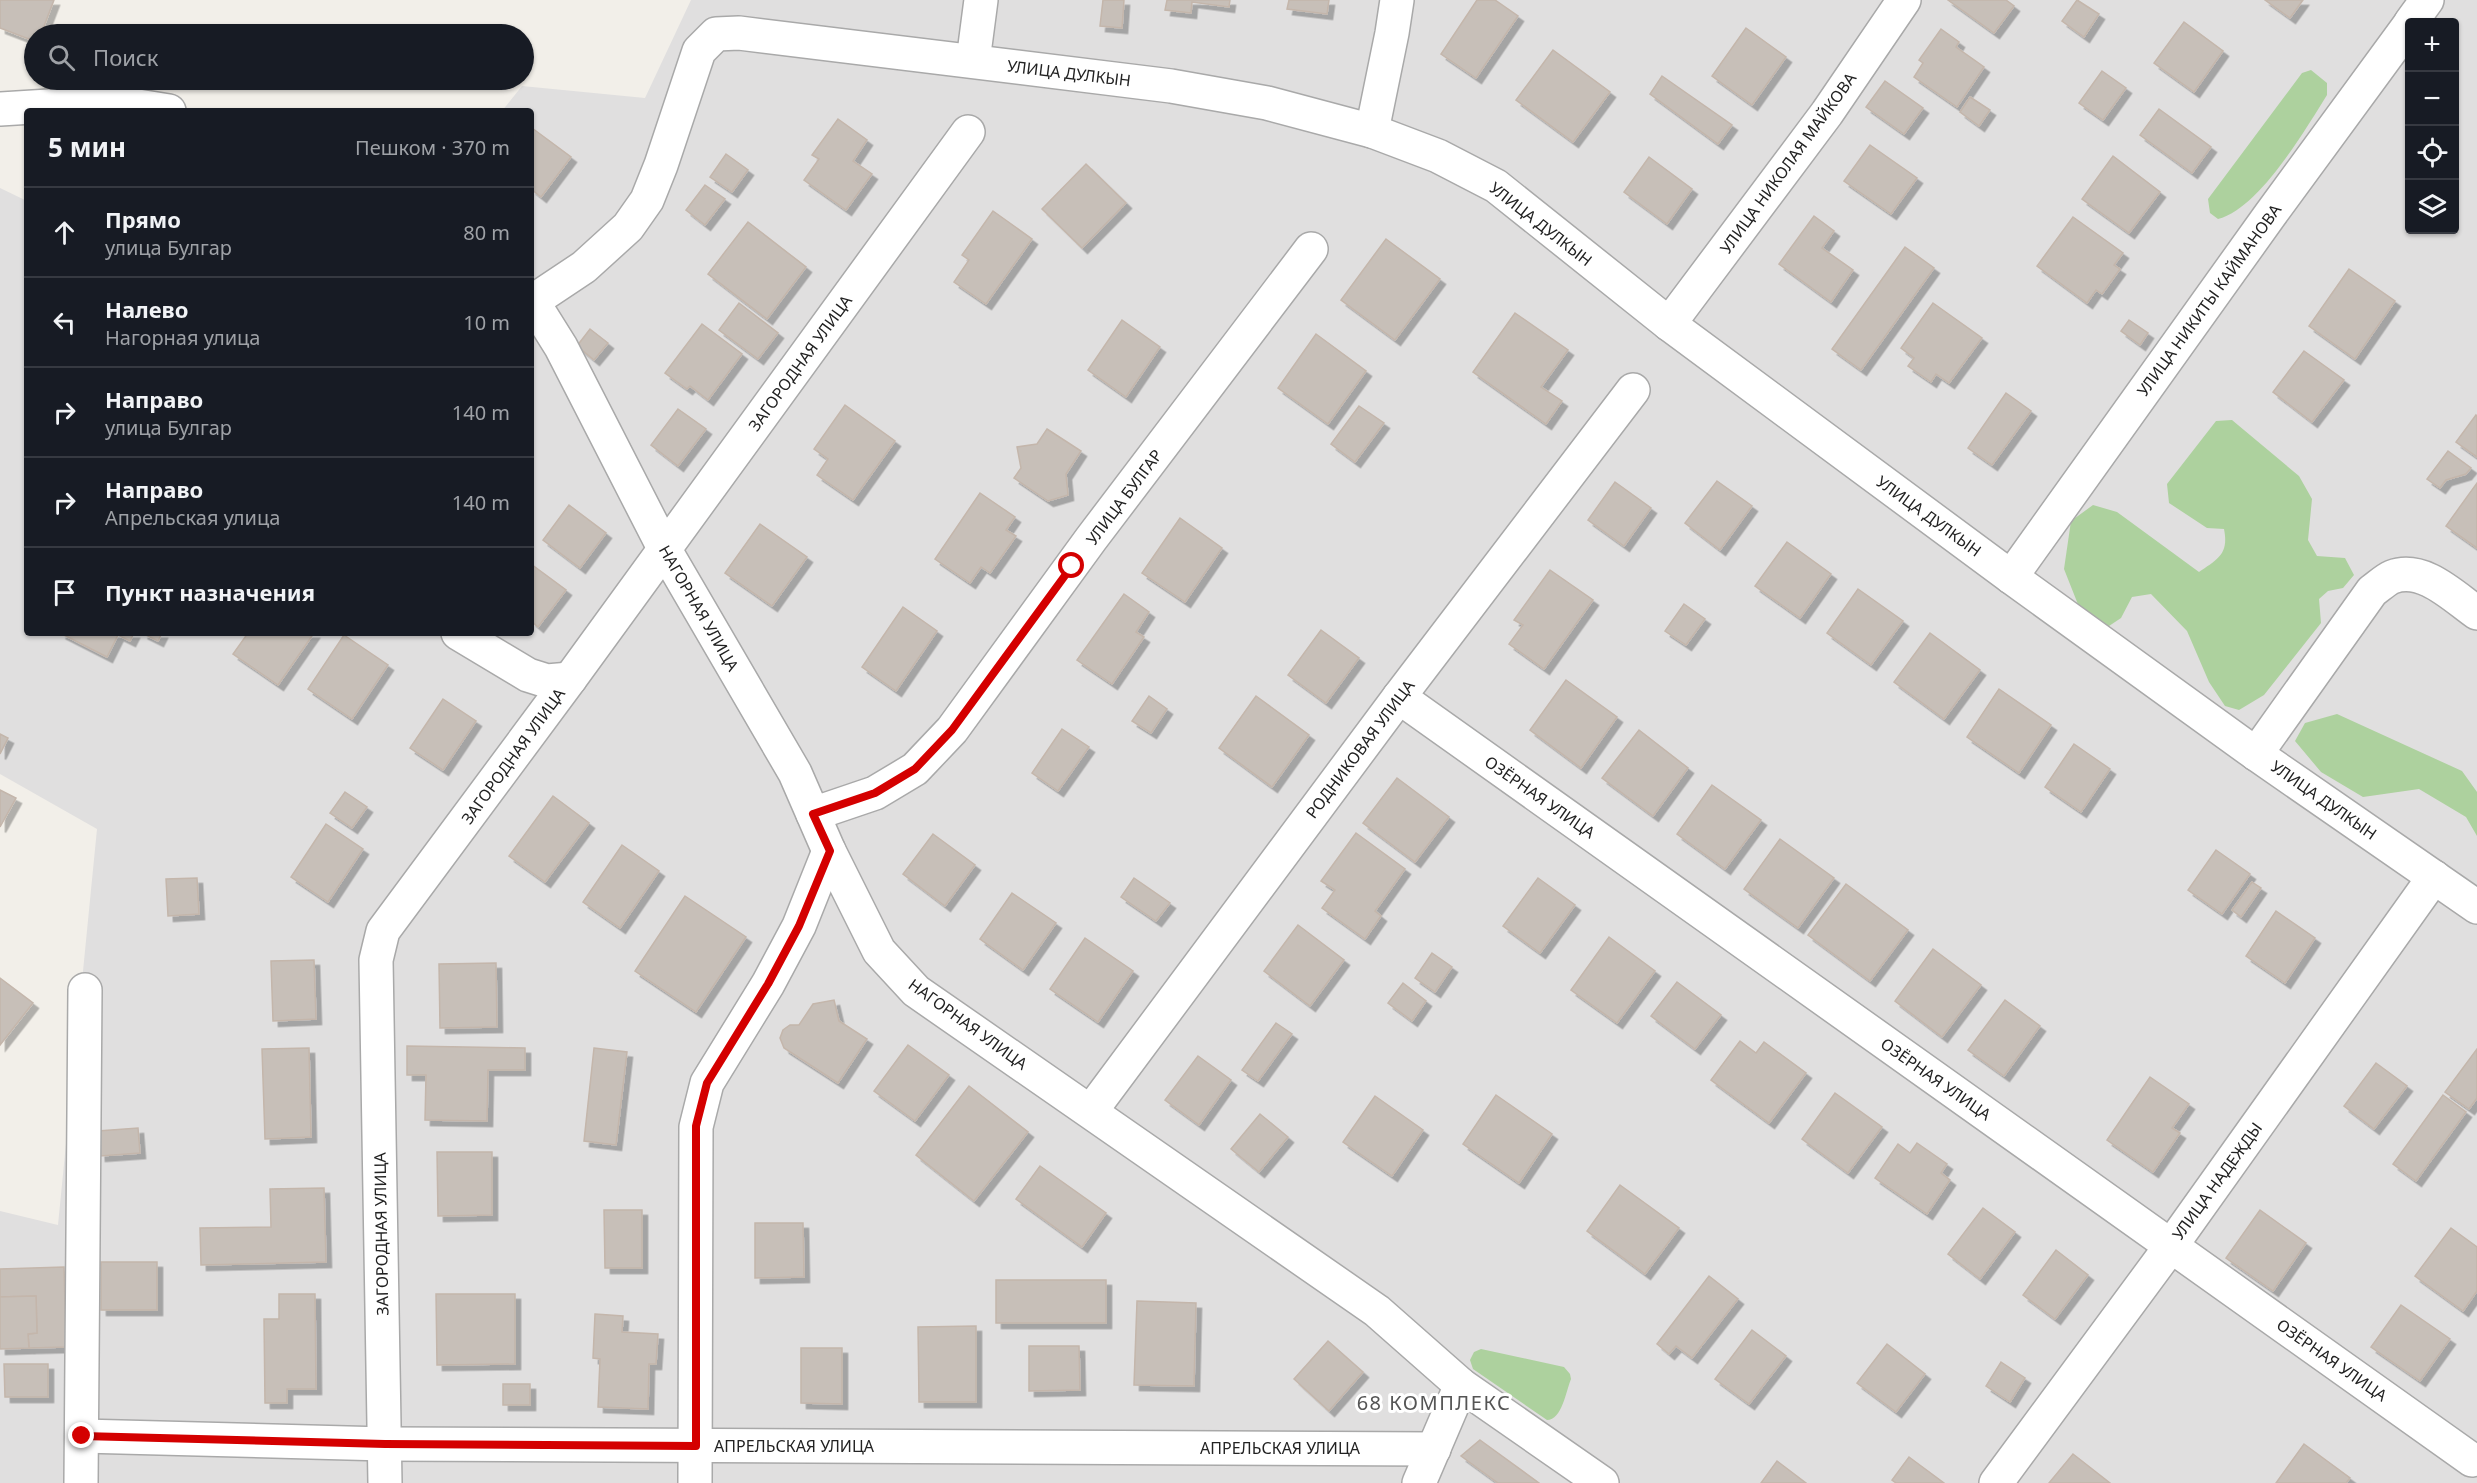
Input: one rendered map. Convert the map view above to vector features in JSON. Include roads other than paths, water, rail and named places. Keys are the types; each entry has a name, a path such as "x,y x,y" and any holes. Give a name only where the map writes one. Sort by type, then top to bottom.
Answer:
{"street":[{"path":"973,61 981,0"},
{"path":"1372,131 1397,0"},
{"name":"УЛИЦА НИКОЛАЯ МАЙКОВА","path":"1669,324 1820,122 1904,0"},
{"name":"УЛИЦА НИКИТЫ КАЙМАНОВА","path":"2414,18 2427,0"},
{"name":"УЛИЦА НИКИТЫ КАЙМАНОВА","path":"2011,577 2405,30"},
{"name":"УЛИЦА ДУЛКЫН","path":"534,299 584,267 628,227 646,200 661,165 699,51 716,34 739,33 1171,86 1267,103 1372,131 1438,156 1496,186 1669,324 2011,577 2256,754 2477,908"},
{"path":"0,109 113,102 150,108"},
{"name":"ЗАГОРОДНАЯ УЛИЦА","path":"385,1483 376,960 383,931 665,550 968,132"},
{"name":"УЛИЦА БУЛГАР","path":"813,814 875,793 915,769 952,730 1098,531 1311,249"},
{"name":"НАГОРНАЯ УЛИЦА","path":"534,303 561,347 665,550 795,773 879,951 916,991 1377,1311 1461,1385 1602,1483"},
{"name":"РОДНИКОВАЯ УЛИЦА","path":"1091,1111 1399,697 1633,390"},
{"path":"2256,754 2372,591 2392,577 2410,575 2435,582 2477,613"},
{"path":"463,636 528,675 547,681 570,679"},
{"name":"ОЗЁРНАЯ УЛИЦА","path":"1399,697 2171,1246 2468,1466"},
{"path":"695,1483 696,1126 707,1083 768,984 799,926 830,851"},
{"name":"УЛИЦА НАДЕЖДЫ","path":"1996,1483 2171,1246 2434,877"},
{"path":"81,1483 85,990"},
{"path":"1419,1483 1461,1385"},
{"name":"АПРЕЛЬСКАЯ УЛИЦА","path":"82,1436 385,1444 1434,1449"}],"district":[{"name":"68 КОМПЛЕКС","path":"1434,1403"}]}
